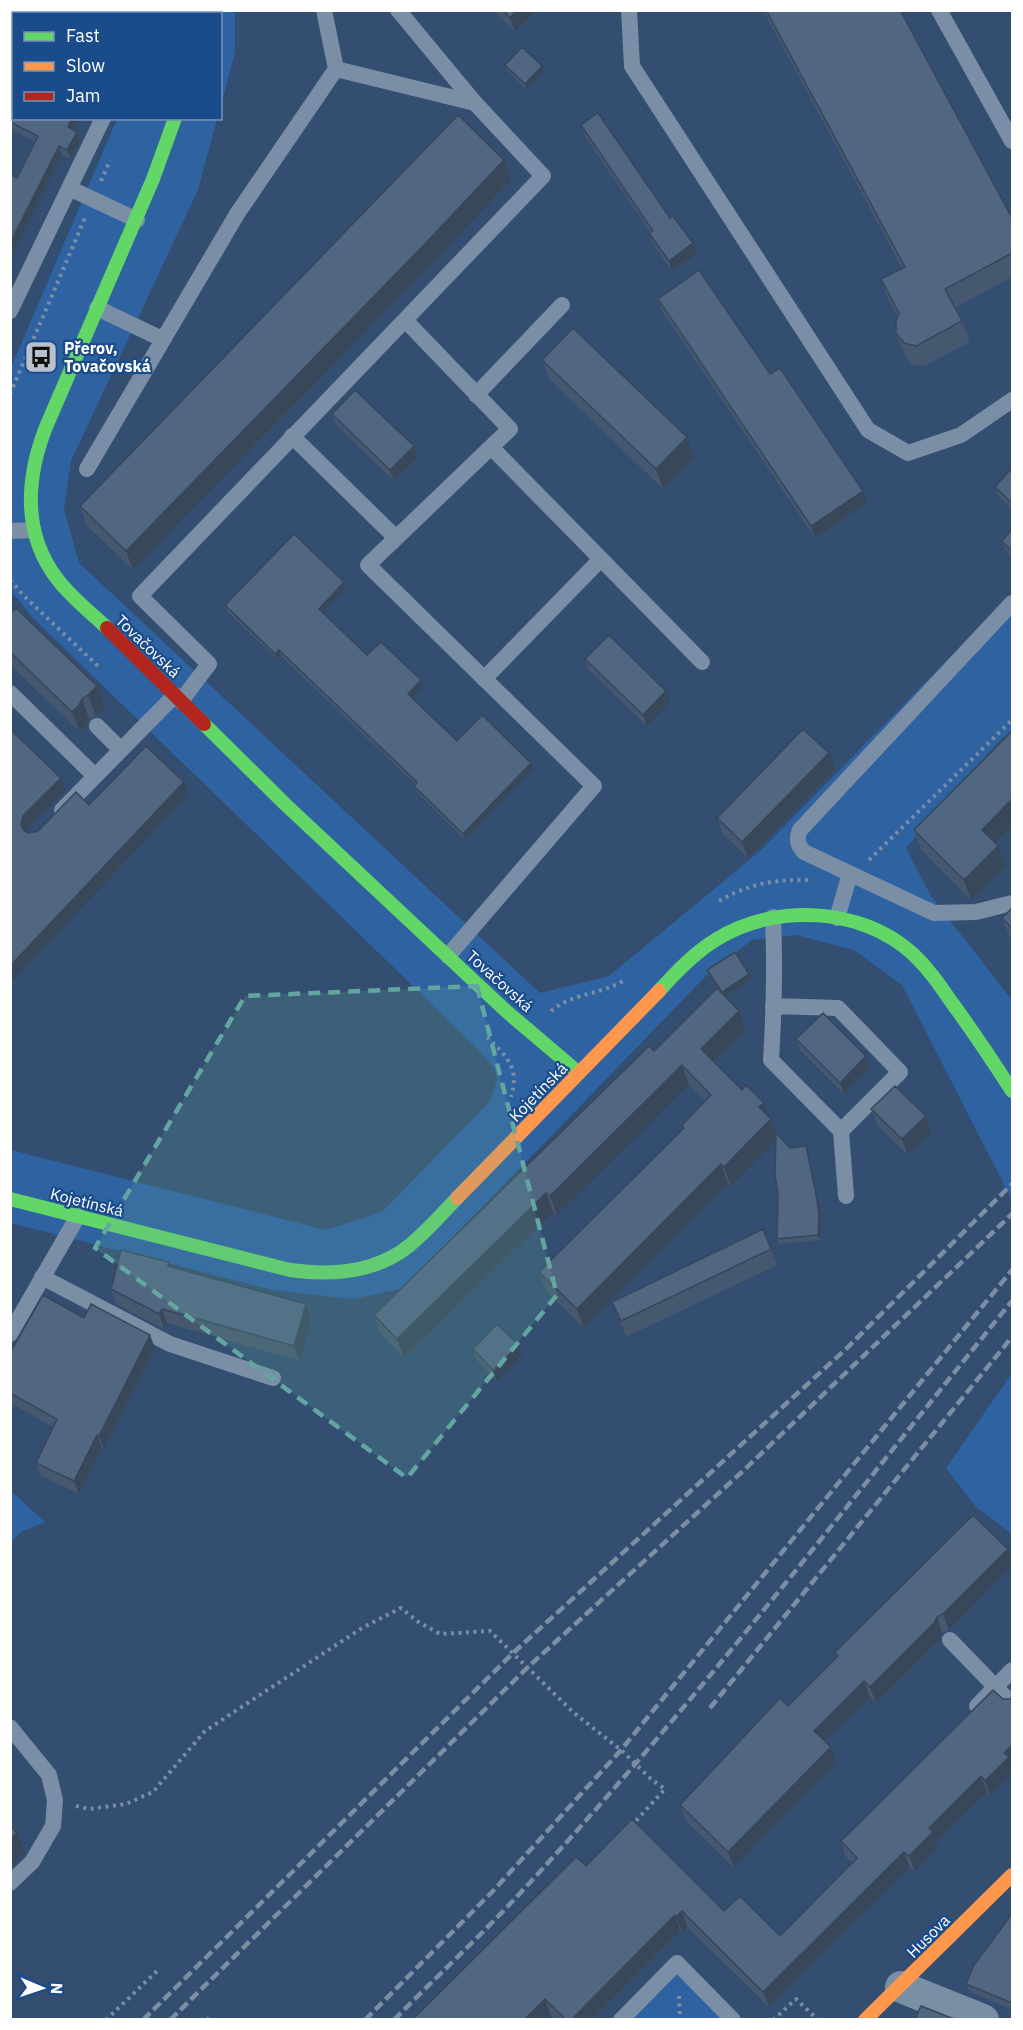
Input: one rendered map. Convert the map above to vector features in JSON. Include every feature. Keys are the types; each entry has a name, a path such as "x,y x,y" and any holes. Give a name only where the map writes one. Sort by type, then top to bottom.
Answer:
{"main road":[{"name":"Tovačovská","path":"174,120 164,153 137,220 79,348 36,459 30,489 33,530 42,553 57,580 286,805 506,1011 530,1029 579,1073"},
{"name":"Kojetínská","path":"10,1199 290,1270 324,1275 367,1269 395,1256 410,1245 697,951 730,931 772,916 794,914 837,918 873,929 901,944 918,960 958,1011 1012,1091"},
{"name":"Husova","path":"866,2019 1012,1876"}],"street":[{"path":"901,1987 983,2019"}],"lane":[{"path":"87,469 237,214 336,69 324,10"},
{"path":"53,819 121,750 178,698 209,664 140,596 543,176 475,103 398,10"},
{"path":"629,10 632,66 868,430 908,453 961,435 1012,400"},
{"path":"939,10 1012,141"},
{"path":"336,69 475,103"},
{"path":"10,311 71,189 102,120"},
{"path":"71,189 137,220"},
{"path":"476,395 562,305"},
{"path":"97,308 162,339"},
{"path":"405,320 510,429 368,565 594,786 448,956"},
{"path":"292,436 396,538"},
{"path":"491,447 702,662"},
{"path":"10,531 33,530"},
{"path":"484,679 601,559"},
{"path":"1012,603 800,830 797,836 798,845 804,852 934,913 976,912 1012,903"},
{"path":"10,693 95,776"},
{"path":"97,726 121,750"},
{"path":"837,918 850,874"},
{"path":"772,916 775,965 771,1060 841,1131 846,1196"},
{"path":"773,1006 838,1008 900,1071 841,1131"},
{"path":"10,1334 78,1216"},
{"path":"42,1277 170,1344 273,1378"},
{"path":"950,1640 1012,1704"},
{"path":"963,1720 1012,1670"},
{"path":"10,1727 49,1776 55,1800 52,1826 32,1862 10,1883"},
{"path":"621,2019 677,1963 733,2019"}],"path":[{"path":"10,394 114,151"},
{"path":"850,874 876,854 1012,720"},
{"path":"503,1053 513,1069 515,1083 512,1097 507,1104"},
{"path":"55,1800 89,1809 126,1804 153,1792 205,1731 362,1628 400,1608 440,1634 490,1631 574,1713 621,1750 652,1780 666,1788 626,1832"},
{"path":"106,2019 159,1970"},
{"path":"773,2019 796,1999 818,2019"}],"highlighted area":[{"path":"477,986 557,1295 407,1478 95,1248 245,996"}],"shaded area":[{"path":"153,10 235,11 235,52 222,102 222,12 153,12"},
{"path":"117,120 217,120 198,190 71,461 64,509 79,563 540,993 609,976 760,851 1012,594 1012,731 1001,739 906,848 931,896 1012,1000 1012,1200 902,985 854,950 796,935 752,940 705,977 404,1288 353,1299 273,1290 11,1223 11,1150 326,1230 382,1212 490,1101 497,1079 494,1070 480,1051 33,618 11,591 10,370"},
{"path":"1012,1373 1012,1534 976,1507 946,1468"},
{"path":"11,1491 45,1522 21,1532 11,1542"},
{"path":"677,1963 733,2020 621,2020"}],"building":[{"path":"10,10 79,10 76,12 12,12 12,63 10,64"},
{"path":"503,10 517,10 510,18"},
{"path":"766,10 900,10 1012,218 1012,253 945,289 962,321 916,346 904,343 896,333 899,313 881,279 905,267"},
{"path":"522,47 542,66 525,84 505,65"},
{"path":"10,98 12,99 12,120 71,120 68,127 77,132 67,150 59,146 10,243 10,174 17,178 38,136 10,122"},
{"path":"598,113 670,218 673,216 693,243 669,261 649,233 653,231 581,125"},
{"path":"458,115 504,160 126,551 80,506"},
{"path":"699,270 770,374 780,368 863,491 811,526 658,299"},
{"path":"573,328 687,437 656,469 542,360"},
{"path":"355,390 414,446 390,470 332,414"},
{"path":"1012,468 1012,503 995,487"},
{"path":"1012,529 1012,551 1002,541"},
{"path":"294,534 344,582 319,609 367,655 381,642 421,680 408,694 457,741 482,715 531,763 463,834 414,786 417,782 279,650 275,654 225,605"},
{"path":"16,608 97,686 82,699 72,712 10,652 10,614"},
{"path":"609,635 666,691 643,715 585,659"},
{"path":"10,729 61,778 23,816 21,825 24,831 29,833 38,831 76,792 89,805 146,746 184,782 10,966"},
{"path":"803,729 829,753 742,842 717,818"},
{"path":"1012,731 1012,799 982,830 998,846 964,880 914,830"},
{"path":"1012,908 1012,928 1002,918"},
{"path":"735,952 749,974 722,992 707,970"},
{"path":"717,988 739,1011 701,1049 742,1090 746,1085 764,1103 759,1107 771,1119 724,1167 721,1164 577,1309 539,1272 684,1128 682,1125 711,1095 682,1065 550,1196 546,1193 397,1339 374,1315 649,1046 654,1051"},
{"path":"823,1013 866,1056 840,1083 796,1039"},
{"path":"895,1086 926,1116 902,1139 871,1109"},
{"path":"776,1133 790,1148 806,1146 817,1199 818,1235 777,1239"},
{"path":"763,1229 771,1249 621,1321 612,1302"},
{"path":"121,1250 169,1262 168,1266 306,1304 294,1346 162,1309 159,1314 111,1289"},
{"path":"43,1295 84,1318 91,1304 150,1335 74,1481 36,1463 57,1419 10,1393 10,1353"},
{"path":"497,1324 519,1345 493,1370 473,1349"},
{"path":"973,1515 1008,1549 943,1614 937,1617 934,1623 870,1687 864,1681 814,1731 831,1747 728,1852 680,1805 780,1698 788,1706 838,1656 835,1652"},
{"path":"993,1690 1003,1699 1012,1697 1012,1745 1004,1753 1009,1757 985,1781 981,1776 929,1828 933,1832 909,1856 904,1852 763,1992 682,1911 676,1917 675,1915 572,2019 565,2019 545,1999 525,2019 413,2019 576,1857 586,1866 632,1819 724,1911 740,1896 780,1936 857,1858 841,1841"},
{"path":"10,1826 17,1833 10,1840"},
{"path":"1012,1914 1012,2003 966,1984 974,1965"},
{"path":"921,2006 954,2019 915,2019"}],"railway":[{"path":"143,2020 512,1654 846,1349 1012,1184"},
{"path":"170,2020 528,1667 743,1471 1012,1214"},
{"path":"365,2020 493,1891 621,1750 1012,1270"},
{"path":"394,2020 509,1905 640,1759 766,1608 1012,1301"},
{"path":"710,1708 1012,1337"}],"traffic: fast":[{"path":"107,628 69,593 46,562 33,525 31,505 34,466 46,427 153,179 174,120"},
{"path":"204,724 286,805 506,1011 579,1073"},
{"path":"659,991 701,950 740,927 791,916 818,915 844,919 892,938 918,959 942,988 1012,1091"},
{"path":"10,1199 290,1270 322,1273 353,1270 383,1262 410,1245 457,1198"}],"traffic: slow":[{"path":"457,1198 659,991"},
{"path":"865,2020 1012,1875"}],"traffic: jam":[{"path":"107,628 204,724"}],"place":[{"name":"Přerov, Tovačovská","path":"41,357"}]}
